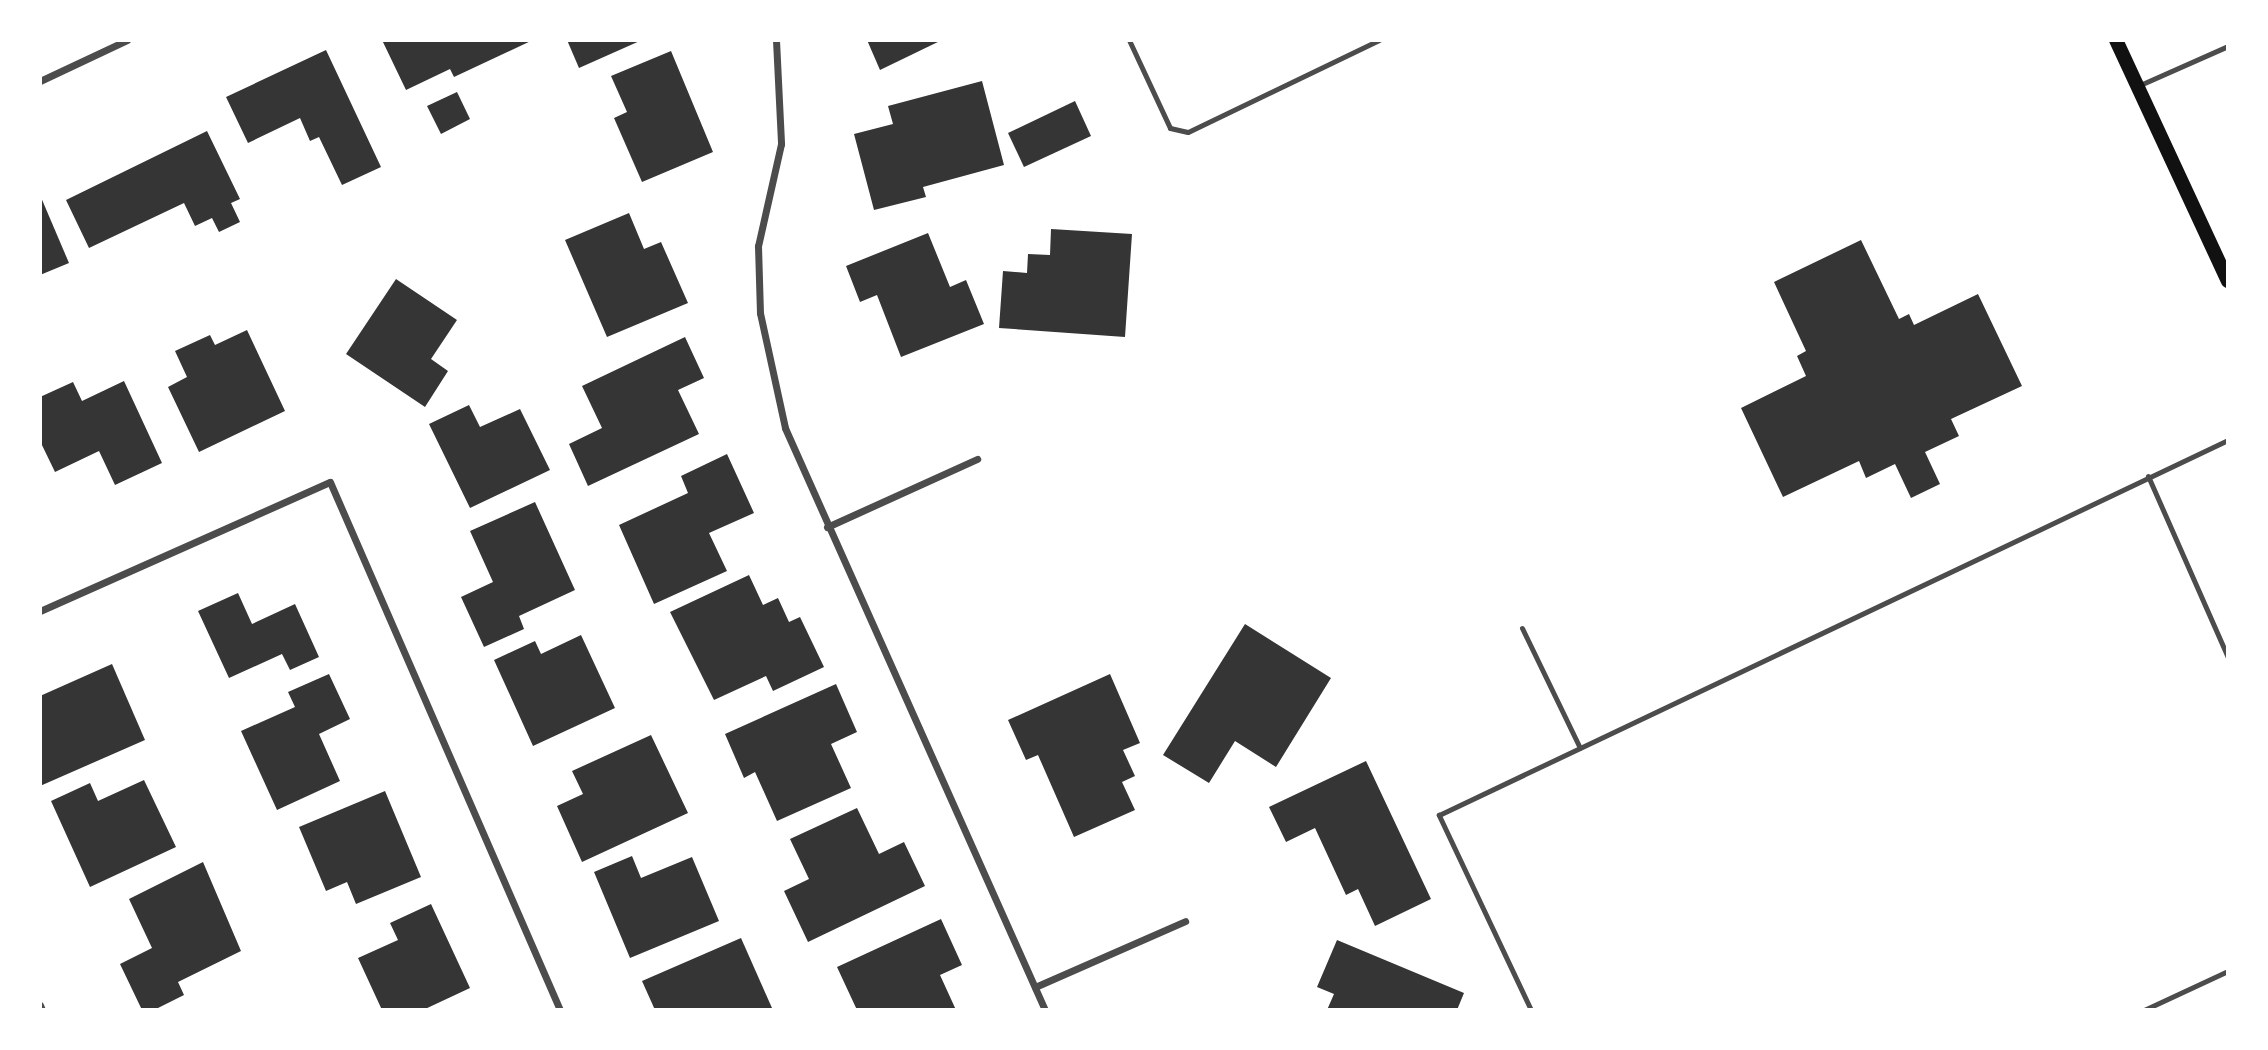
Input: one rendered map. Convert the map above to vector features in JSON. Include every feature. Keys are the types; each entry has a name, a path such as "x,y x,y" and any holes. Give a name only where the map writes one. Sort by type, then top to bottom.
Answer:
{"main road":[{"path":"2116,40 2228,281"}],"street":[{"path":"40,81 127,40"},
{"path":"776,40 781,144 758,246 760,313 785,428 1045,1010"},
{"path":"827,527 977,459"},
{"path":"40,611 330,482 560,1010"},
{"path":"1035,987 1185,920"}],"lane":[{"path":"1129,40 1170,128 1188,132 1378,40"},
{"path":"2137,86 2228,46"},
{"path":"1531,1010 1439,815 2228,440"},
{"path":"2148,476 2228,657"},
{"path":"1522,628 1580,748"},
{"path":"2144,1010 2228,971"}],"building":[{"path":"382,40 533,40 454,77 450,69 406,90"},
{"path":"567,40 642,40 579,68"},
{"path":"867,40 942,40 880,70"},
{"path":"326,50 381,167 342,185 319,137 310,141 300,118 248,143 226,97"},
{"path":"671,51 713,152 642,182 614,118 627,112 611,76"},
{"path":"982,81 1004,165 923,187 926,197 874,210 854,134 893,124 888,106"},
{"path":"457,92 470,119 441,134 427,106"},
{"path":"1075,101 1091,136 1024,167 1008,133"},
{"path":"207,131 240,199 231,203 240,222 219,232 212,218 195,226 184,203 89,248 66,200"},
{"path":"40,195 69,263 40,275"},
{"path":"629,213 644,249 661,242 688,303 607,337 565,240"},
{"path":"1051,229 1132,234 1125,337 999,328 1003,271 1027,273 1028,254 1050,255"},
{"path":"928,233 950,287 966,280 984,324 901,357 877,295 860,302 846,266"},
{"path":"1861,240 1899,319 1909,314 1914,325 1978,294 2022,386 1951,419 1959,436 1925,452 1940,484 1911,498 1895,464 1866,478 1859,461 1783,497 1741,408 1806,376 1797,356 1806,351 1774,282"},
{"path":"396,279 457,320 431,359 448,371 425,407 346,354"},
{"path":"247,330 285,411 199,452 168,387 187,377 175,351 210,335 215,345"},
{"path":"685,337 704,378 678,390 699,434 588,486 569,444 602,428 582,386"},
{"path":"124,381 162,463 115,485 99,451 55,472 40,441 40,397 73,382 82,401"},
{"path":"469,405 480,427 520,409 550,470 470,508 429,424"},
{"path":"727,454 754,513 709,533 727,571 654,604 619,525 688,493 681,476"},
{"path":"535,502 575,590 519,616 524,629 484,647 461,597 493,582 470,531"},
{"path":"749,575 763,605 778,598 789,622 800,617 824,667 773,691 766,676 714,700 670,612"},
{"path":"238,593 252,624 295,604 319,657 290,670 282,654 229,678 198,611"},
{"path":"1245,624 1331,678 1276,767 1235,741 1209,783 1163,755"},
{"path":"581,635 615,708 533,746 494,660 535,641 541,654"},
{"path":"112,664 145,740 40,786 40,696"},
{"path":"329,674 350,719 319,734 340,781 277,810 241,731 295,707 288,692"},
{"path":"1110,674 1140,743 1123,750 1135,776 1122,782 1135,810 1074,837 1038,755 1026,760 1008,720"},
{"path":"836,684 857,732 831,744 851,788 777,821 755,772 744,778 725,734"},
{"path":"651,735 688,813 582,862 557,806 583,794 572,771"},
{"path":"1366,761 1431,899 1375,926 1358,889 1346,895 1315,828 1286,842 1269,807"},
{"path":"144,780 176,847 90,887 51,801 90,783 98,801"},
{"path":"385,791 421,877 356,904 347,882 326,891 299,827"},
{"path":"857,808 879,854 904,842 925,886 808,942 784,891 809,879 790,839"},
{"path":"632,856 641,878 692,857 719,921 630,958 594,872"},
{"path":"203,862 241,951 178,982 184,995 154,1010 142,1010 120,964 152,948 129,899"},
{"path":"431,904 470,988 423,1010 382,1010 358,958 398,940 390,923"},
{"path":"941,919 962,965 940,975 956,1010 857,1010 837,967"},
{"path":"741,938 772,1008 655,1010 642,981"},
{"path":"1337,940 1464,993 1457,1010 1327,1010 1334,994 1317,987"}]}
